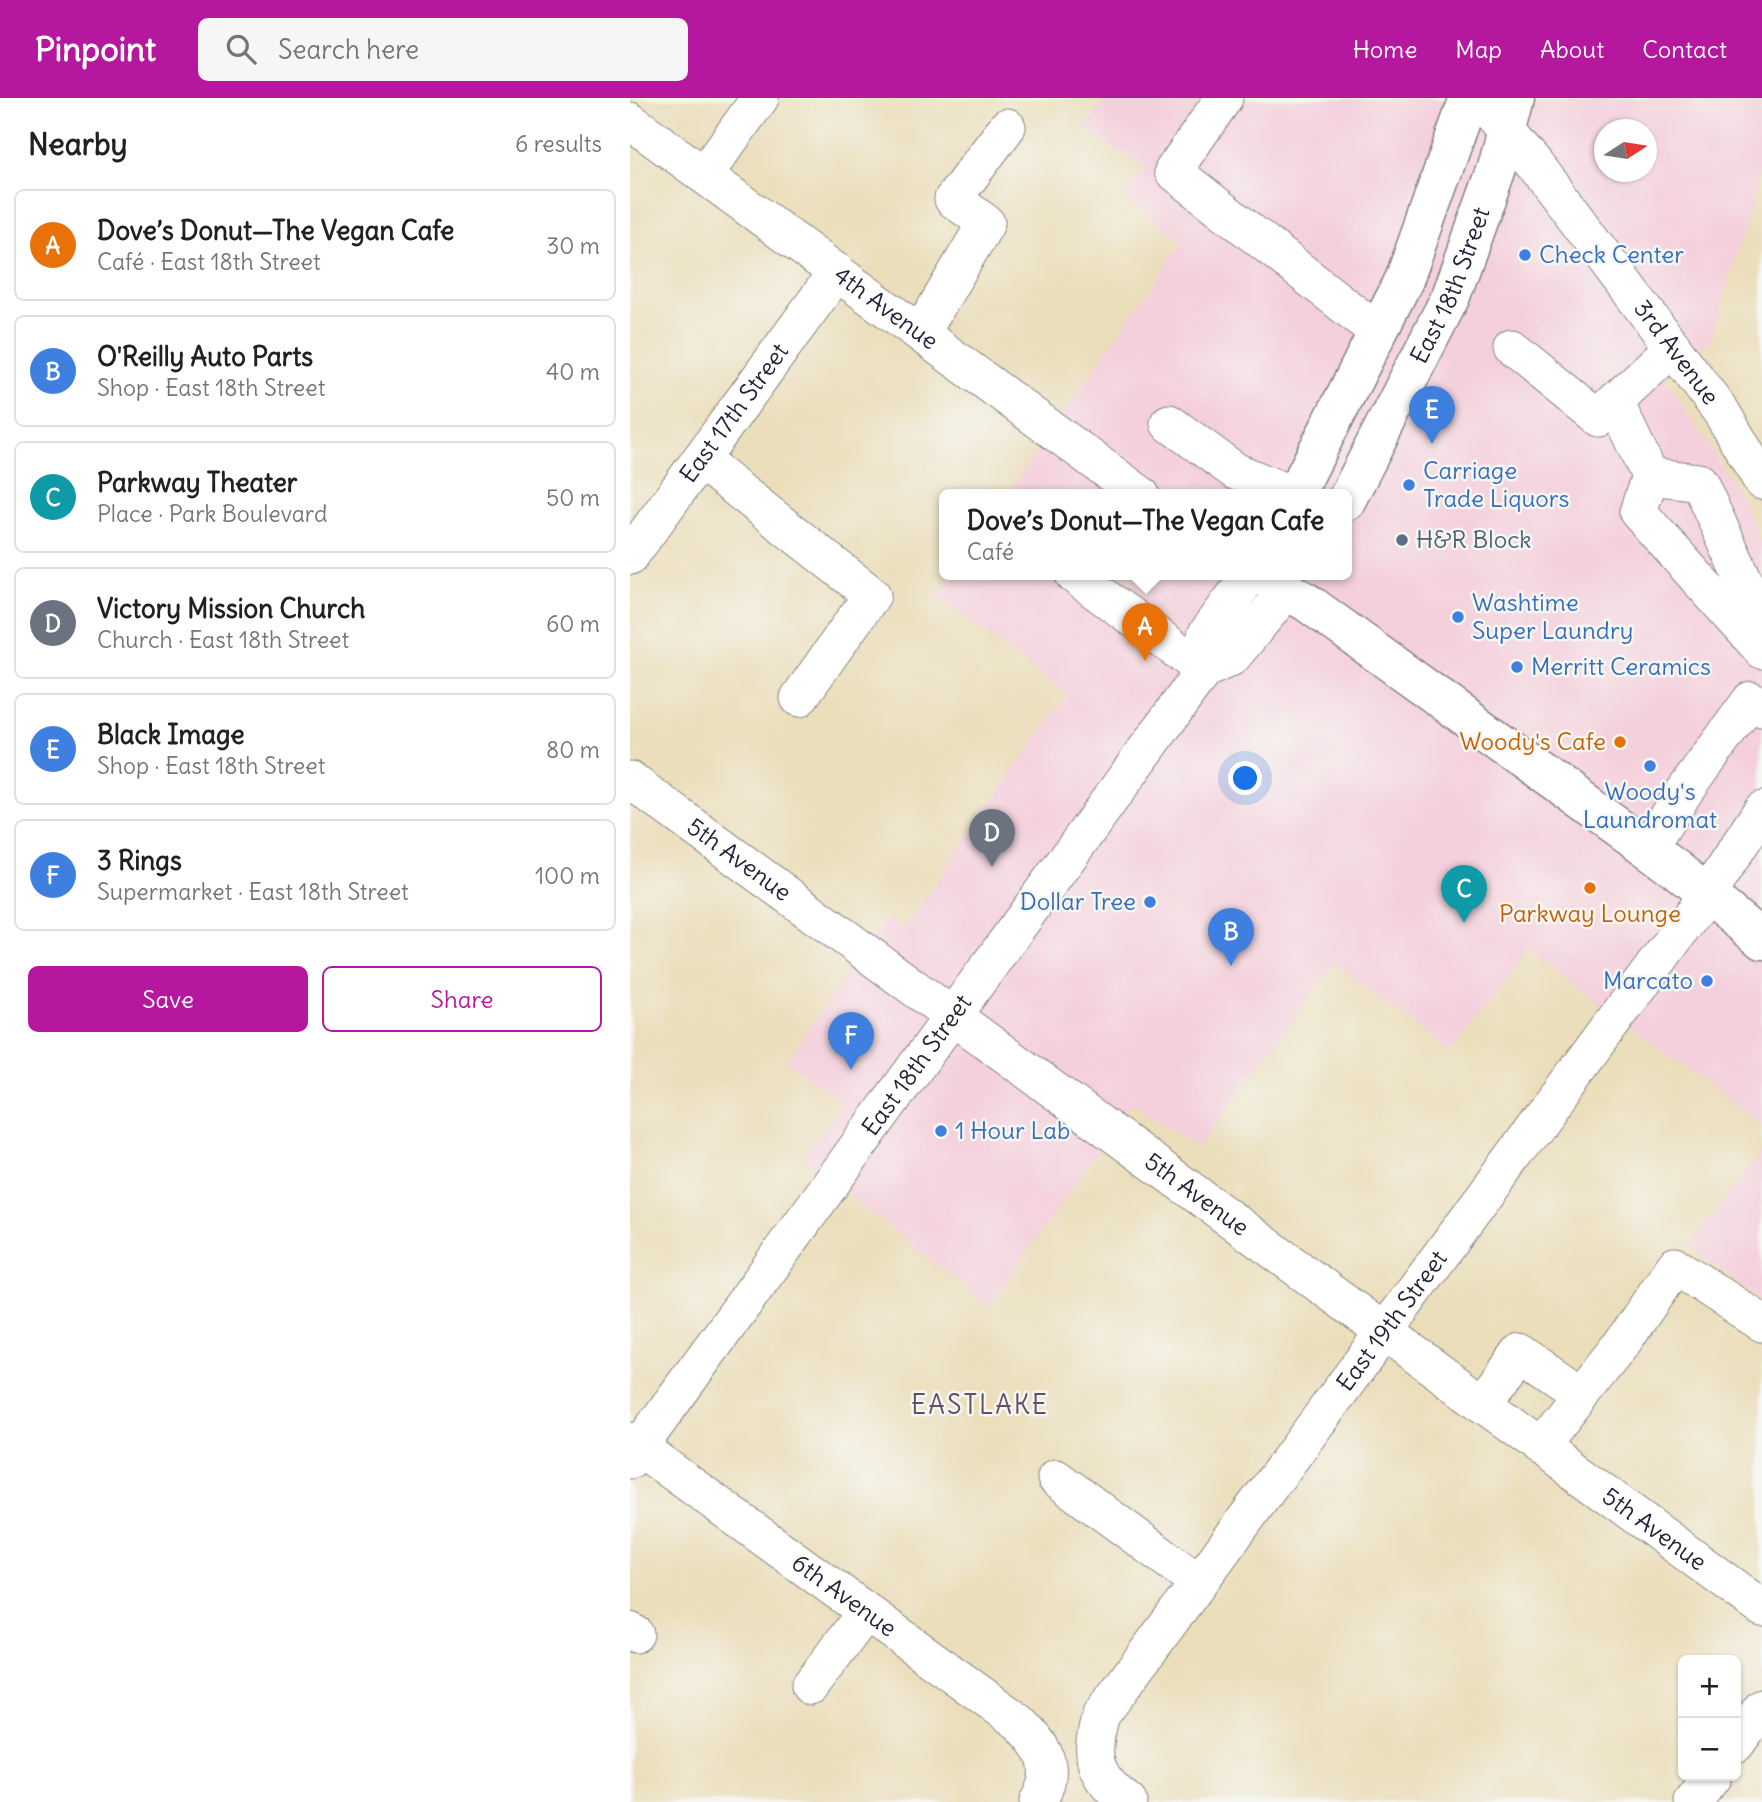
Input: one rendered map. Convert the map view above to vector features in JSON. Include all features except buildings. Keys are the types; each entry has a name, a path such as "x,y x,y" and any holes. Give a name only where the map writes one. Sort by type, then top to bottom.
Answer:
{"main road":[{"name":"East 18th Street","path":"1297,489 1404,280 1469,98"},
{"name":"East 18th Street","path":"1352,489 1451,296 1493,181 1511,115"},
{"path":"1282,580 1707,893 1762,940"}],"street":[{"path":"704,175 760,98"},
{"path":"1224,98 1173,171 1378,332"},
{"name":"3rd Avenue","path":"1479,98 1511,115 1672,347 1723,413 1762,481"},
{"name":"4th Avenue","path":"630,121 1133,489"},
{"path":"921,333 986,223 953,199 1007,127"},
{"name":"East 17th Street","path":"630,556 837,272"},
{"path":"1512,348 1598,418 1672,347"},
{"path":"1615,402 1650,476 1638,512 1762,650"},
{"path":"1169,423 1235,471 1279,489"},
{"path":"700,460 872,595 799,698"},
{"path":"1650,476 1699,482 1762,620"},
{"path":"1081,580 1204,670"},
{"path":"1204,670 1206,635 1246,580"},
{"name":"East 18th Street","path":"633,1449 955,1016 1204,670 1232,657 1282,580"},
{"path":"1648,849 1684,792 1751,700 1762,708"},
{"name":"5th Avenue","path":"630,780 1762,1608"},
{"name":"East 19th Street","path":"1128,1802 1103,1779 1093,1755 1101,1714 1381,1331 1707,893 1762,810"},
{"path":"1541,1447 1622,1343 1675,1266 1762,1323"},
{"path":"1482,1404 1521,1352 1565,1382"},
{"name":"6th Avenue","path":"633,1449 1019,1722 1043,1749 1047,1762 1043,1793 1038,1802"},
{"path":"1056,1478 1198,1582"},
{"path":"810,1686 866,1612"},
{"path":"1741,1737 1762,1708"},
{"path":"1693,1802 1709,1781"}],"shaded area":[{"path":"1106,98 1762,98 1762,166 1711,340 1662,373 1737,491 1762,547 1762,1125 1528,950 1450,1053 1334,962 1198,1149 1132,1103 989,1306 802,1158 843,1102 786,1061 887,918 904,929 1067,695 937,596 948,580 1352,580 1352,489 1010,489 1183,242 1125,198 1145,169 1085,127"},
{"path":"1762,1150 1762,1303 1690,1245"}],"place":[{"name":"Check Center","path":"1525,255"},
{"name":"Black Image","path":"1432,444"},
{"name":"Carriage Trade Liquors","path":"1409,485"},
{"name":"H&R Block","path":"1402,540"},
{"name":"Washtime Super Laundry","path":"1458,617"},
{"name":"Dove’s Donut—The Vegan Cafe","path":"1145,661"},
{"name":"Merritt Ceramics","path":"1517,667"},
{"name":"Woody's Cafe","path":"1620,742"},
{"name":"Woody's Laundromat","path":"1650,766"},
{"name":"Victory Mission Church","path":"992,867"},
{"name":"Parkway Lounge","path":"1590,888"},
{"name":"Dollar Tree","path":"1150,902"},
{"name":"Parkway Theater","path":"1464,923"},
{"name":"O'Reilly Auto Parts","path":"1231,966"},
{"name":"Marcato","path":"1707,981"},
{"name":"3 Rings","path":"851,1070"},
{"name":"1 Hour Lab","path":"941,1131"}],"district":[{"name":"EASTLAKE","path":"980,1405"}]}
